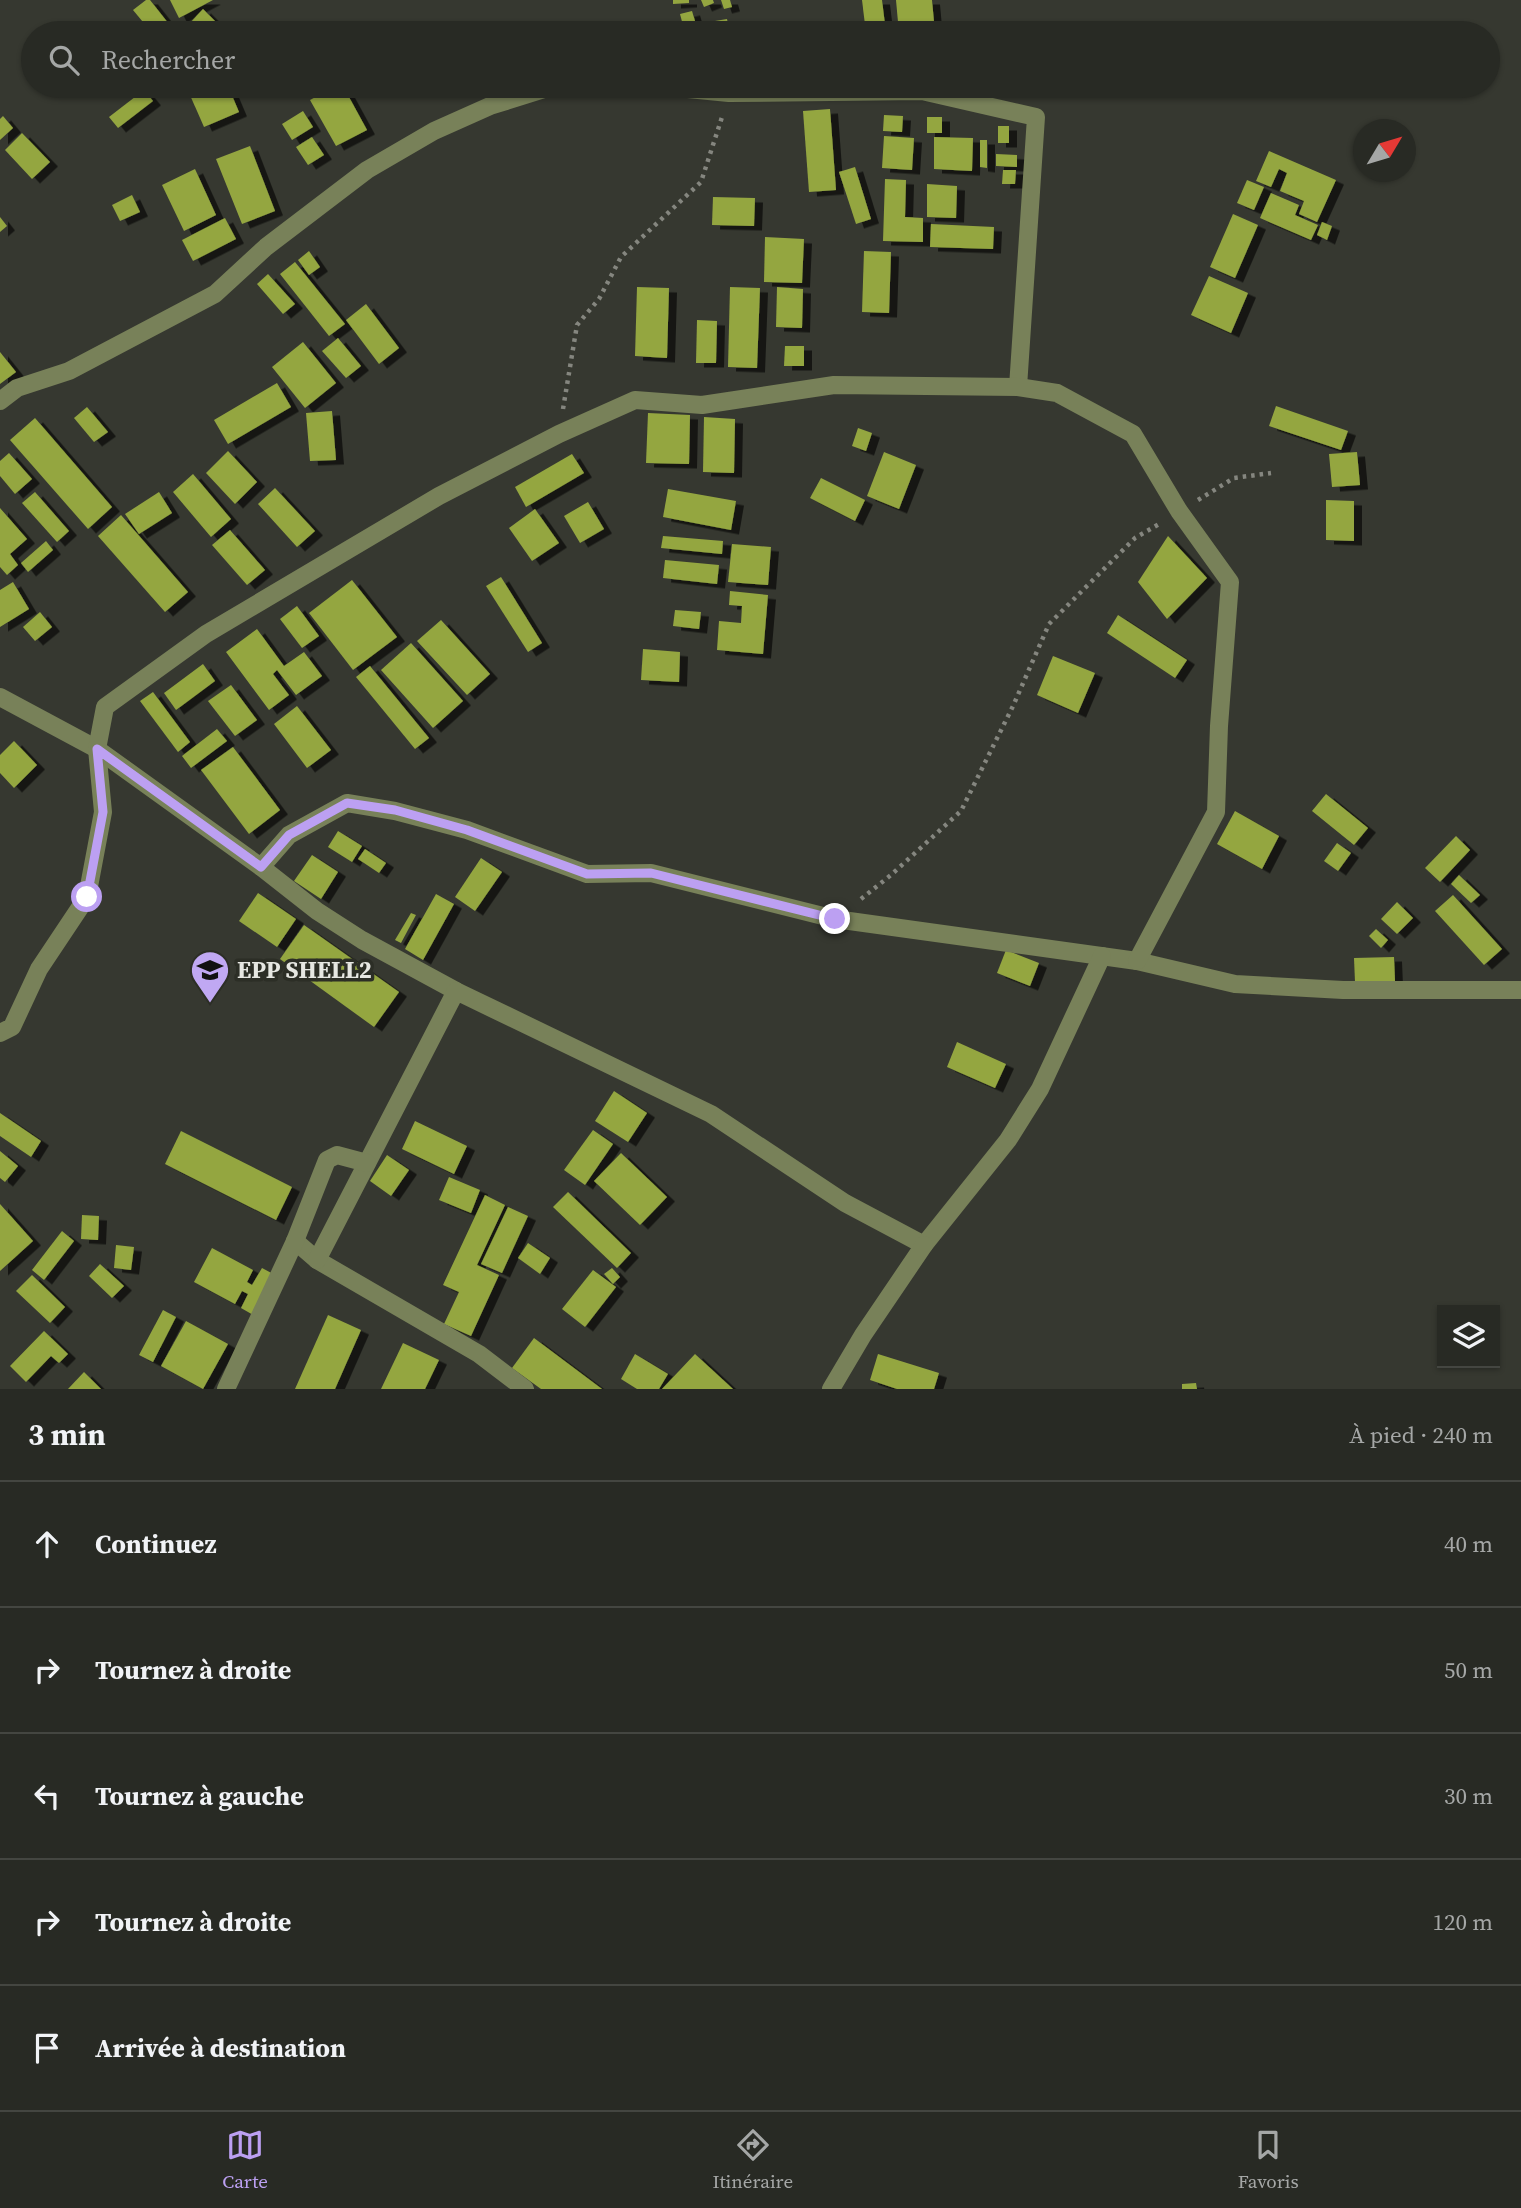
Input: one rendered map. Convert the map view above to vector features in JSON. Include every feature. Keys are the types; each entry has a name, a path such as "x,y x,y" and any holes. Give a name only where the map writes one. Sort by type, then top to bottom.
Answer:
{"street":[{"path":"0,401 17,388 69,371 215,294 266,247 367,170 434,131 490,106 516,98"},
{"path":"949,98 1036,117 1018,387"},
{"path":"0,1033 12,1027 39,969 87,897 103,812 97,749 105,707 206,634 439,496 559,434 635,400 702,405 834,385 1018,387 1057,393 1133,434 1179,512 1230,582 1219,726 1216,812 1137,961"},
{"path":"0,697 97,749 261,867 317,911 362,940 456,991 711,1114 845,1203 924,1245"},
{"path":"261,867 289,835 347,803 395,810 467,830 587,874 651,873 835,919 1137,961 1235,984 1343,990 1521,990"},
{"path":"831,1389 863,1335 924,1245 1008,1140 1040,1089 1102,956"},
{"path":"317,1260 456,991"},
{"path":"226,1389 295,1241 327,1160 337,1155 367,1163"},
{"path":"295,1241 317,1260 479,1354 525,1389"}],"path":[{"path":"559,434 577,325 599,299 621,257 701,182 728,98"},
{"path":"835,919 891,875 961,811 1013,706 1049,624 1135,538 1234,478 1271,473"}],"building":[{"path":"150,0 167,21 142,21 133,10"},
{"path":"170,0 213,0 179,18"},
{"path":"673,0 689,0 689,3 673,4"},
{"path":"701,0 713,0 714,3 704,7"},
{"path":"721,0 730,0 732,7 724,9"},
{"path":"862,0 882,0 885,21 865,21"},
{"path":"896,0 932,0 934,21 898,21"},
{"path":"203,9 215,21 192,21"},
{"path":"692,11 695,21 682,21 680,14"},
{"path":"134,98 151,98 153,101 118,128 109,117"},
{"path":"191,98 233,98 239,112 204,127"},
{"path":"350,98 367,130 336,146 310,100"},
{"path":"830,109 836,190 809,192 803,111"},
{"path":"303,111 313,127 292,140 282,124"},
{"path":"884,115 903,116 902,132 883,131"},
{"path":"3,116 13,128 0,140 0,119"},
{"path":"927,117 942,117 942,133 927,133"},
{"path":"998,126 1009,126 1009,143 998,143"},
{"path":"22,133 50,162 32,179 5,150"},
{"path":"884,136 914,138 912,170 882,168"},
{"path":"312,137 324,155 308,165 296,147"},
{"path":"934,137 973,138 972,171 934,169"},
{"path":"980,140 987,140 987,168 980,167"},
{"path":"250,146 275,211 242,224 216,159"},
{"path":"1269,151 1336,180 1317,222 1299,214 1304,201 1280,191 1287,173 1279,169 1271,187 1256,181"},
{"path":"996,154 1017,155 1017,167 996,166"},
{"path":"855,167 871,219 856,224 839,172"},
{"path":"195,169 216,215 184,231 162,185"},
{"path":"1003,170 1016,170 1015,184 1002,184"},
{"path":"885,179 906,180 905,217 923,218 923,242 883,241"},
{"path":"1247,180 1264,187 1254,210 1237,203"},
{"path":"927,184 957,186 956,218 927,217"},
{"path":"1271,193 1299,205 1295,215 1318,225 1311,240 1260,218"},
{"path":"132,195 140,212 120,221 112,205"},
{"path":"713,197 755,198 754,226 712,225"},
{"path":"1233,214 1258,225 1235,278 1210,267"},
{"path":"0,217 7,226 0,232"},
{"path":"225,218 236,239 193,261 182,240"},
{"path":"1322,222 1332,226 1327,240 1317,235"},
{"path":"931,224 994,227 993,249 930,247"},
{"path":"765,237 804,239 802,283 764,282"},
{"path":"309,251 320,267 309,275 298,260"},
{"path":"864,251 891,252 889,313 862,312"},
{"path":"295,262 345,324 329,336 280,274"},
{"path":"268,274 295,304 283,314 257,284"},
{"path":"1209,276 1248,293 1231,333 1191,315"},
{"path":"637,287 669,288 667,358 635,356"},
{"path":"730,287 760,288 757,368 728,367"},
{"path":"777,287 803,289 802,328 776,327"},
{"path":"366,304 399,348 379,364 346,320"},
{"path":"697,320 717,321 716,363 696,363"},
{"path":"338,338 361,366 346,378 322,351"},
{"path":"303,342 336,383 305,408 272,367"},
{"path":"785,346 804,346 804,366 784,366"},
{"path":"0,352 16,372 0,384"},
{"path":"277,383 291,407 228,444 214,420"},
{"path":"1276,406 1348,431 1341,450 1269,426"},
{"path":"87,407 108,432 94,442 74,418"},
{"path":"332,411 336,460 310,461 306,413"},
{"path":"648,413 690,415 689,464 646,463"},
{"path":"704,417 735,419 734,473 703,472"},
{"path":"35,418 112,507 88,529 10,440"},
{"path":"858,428 872,433 866,451 852,446"},
{"path":"228,451 257,482 235,504 206,473"},
{"path":"884,452 916,465 899,509 867,496"},
{"path":"1357,452 1360,485 1332,487 1329,454"},
{"path":"9,453 32,479 15,494 0,476 0,461"},
{"path":"572,454 584,473 526,507 515,487"},
{"path":"193,474 231,519 211,537 173,492"},
{"path":"821,478 865,500 855,521 810,498"},
{"path":"275,488 315,531 297,547 258,504"},
{"path":"668,489 736,501 731,530 663,517"},
{"path":"35,492 69,531 57,542 22,503"},
{"path":"159,492 172,513 139,534 125,514"},
{"path":"1326,500 1354,501 1354,541 1326,540"},
{"path":"588,502 604,529 580,543 564,516"},
{"path":"0,508 27,539 10,554 18,565 7,575 0,567"},
{"path":"535,509 559,543 532,561 509,528"},
{"path":"121,515 188,592 165,612 98,536"},
{"path":"230,530 265,570 247,585 212,545"},
{"path":"663,536 723,541 722,554 661,548"},
{"path":"1168,536 1207,578 1167,619 1138,582"},
{"path":"46,541 53,550 28,572 21,563"},
{"path":"732,544 771,547 768,585 728,582"},
{"path":"665,560 719,565 717,584 663,578"},
{"path":"501,577 542,643 528,652 486,586"},
{"path":"352,580 397,637 353,670 309,613"},
{"path":"13,582 29,609 0,627 0,590"},
{"path":"730,591 768,595 763,654 717,650 719,621 741,623 742,606 729,605"},
{"path":"297,606 319,636 302,648 280,619"},
{"path":"675,610 701,612 699,629 673,626"},
{"path":"40,612 52,627 35,641 23,627"},
{"path":"1118,615 1187,660 1175,678 1107,633"},
{"path":"441,620 490,674 467,695 417,641"},
{"path":"257,629 284,666 304,652 322,676 296,695 277,670 273,674 289,695 269,710 226,652"},
{"path":"411,643 463,701 433,728 381,670"},
{"path":"643,649 680,652 679,682 641,680"},
{"path":"1053,656 1095,673 1078,713 1037,695"},
{"path":"203,664 215,681 176,710 164,693"},
{"path":"370,666 429,738 415,749 356,677"},
{"path":"231,685 257,720 235,736 208,701"},
{"path":"153,692 190,742 178,752 140,701"},
{"path":"297,706 331,750 307,768 274,724"},
{"path":"217,729 227,741 191,768 182,756"},
{"path":"14,741 37,765 14,788 0,773 0,755"},
{"path":"233,747 280,810 249,834 201,770"},
{"path":"1326,794 1368,828 1354,845 1312,811"},
{"path":"1235,811 1279,836 1262,869 1217,844"},
{"path":"338,831 362,846 352,862 328,847"},
{"path":"1456,836 1470,850 1440,882 1425,868"},
{"path":"1337,843 1351,853 1338,871 1324,861"},
{"path":"365,849 386,863 379,873 358,859"},
{"path":"312,855 338,872 321,899 294,881"},
{"path":"481,858 502,872 475,911 455,897"},
{"path":"1459,875 1480,895 1471,903 1451,884"},
{"path":"258,893 296,919 277,947 239,921"},
{"path":"436,894 454,904 423,960 405,949"},
{"path":"1453,895 1502,949 1484,965 1435,911"},
{"path":"1397,902 1413,918 1397,934 1381,919"},
{"path":"411,913 416,915 401,943 395,940"},
{"path":"304,925 399,992 374,1027 280,959"},
{"path":"1376,929 1388,940 1381,948 1369,936"},
{"path":"1006,950 1039,963 1030,986 997,973"},
{"path":"1394,957 1395,981 1355,982 1354,958"},
{"path":"957,1042 1006,1064 995,1088 947,1067"},
{"path":"614,1091 647,1113 628,1142 595,1121"},
{"path":"0,1113 41,1141 31,1157 0,1136"},
{"path":"415,1121 467,1146 454,1174 402,1149"},
{"path":"593,1130 613,1144 585,1185 564,1170"},
{"path":"181,1131 292,1187 276,1220 165,1164"},
{"path":"0,1151 18,1166 5,1182 0,1178"},
{"path":"621,1153 667,1197 640,1225 594,1181"},
{"path":"387,1155 409,1170 391,1196 370,1181"},
{"path":"449,1177 480,1190 471,1213 439,1200"},
{"path":"568,1192 631,1253 617,1268 553,1207"},
{"path":"485,1195 505,1205 477,1265 499,1275 471,1336 444,1324 459,1292 443,1285"},
{"path":"0,1204 33,1241 0,1271"},
{"path":"508,1207 528,1216 502,1273 481,1264"},
{"path":"82,1215 99,1216 98,1240 81,1239"},
{"path":"62,1231 74,1241 44,1280 32,1270"},
{"path":"528,1243 550,1258 540,1274 518,1258"},
{"path":"116,1245 134,1247 131,1270 114,1268"},
{"path":"212,1248 253,1270 247,1282 252,1285 262,1268 277,1276 255,1316 241,1308 248,1294 242,1291 235,1304 194,1282"},
{"path":"100,1264 124,1286 112,1298 89,1276"},
{"path":"612,1268 620,1277 613,1284 604,1274"},
{"path":"593,1270 616,1287 585,1327 562,1309"},
{"path":"32,1275 65,1307 50,1323 16,1291"},
{"path":"163,1310 176,1317 153,1362 139,1355"},
{"path":"328,1315 361,1330 335,1389 295,1389"},
{"path":"186,1321 228,1344 203,1389 161,1366"},
{"path":"44,1331 68,1354 59,1363 51,1356 26,1382 10,1366"},
{"path":"534,1338 602,1389 541,1389 512,1368"},
{"path":"403,1343 439,1360 425,1389 381,1389"},
{"path":"635,1354 668,1374 659,1389 637,1389 621,1379"},
{"path":"695,1354 733,1389 662,1389"},
{"path":"878,1354 939,1373 934,1389 897,1389 870,1380"},
{"path":"84,1372 101,1389 68,1389"},
{"path":"1196,1383 1197,1389 1182,1389 1182,1384"}],"place":[{"name":"EPP SHELL2","path":"210,1004"}],"route":[{"path":"87,897 103,812 97,749 261,867 289,835 347,803 395,810 467,830 587,874 651,873 835,919"}]}
